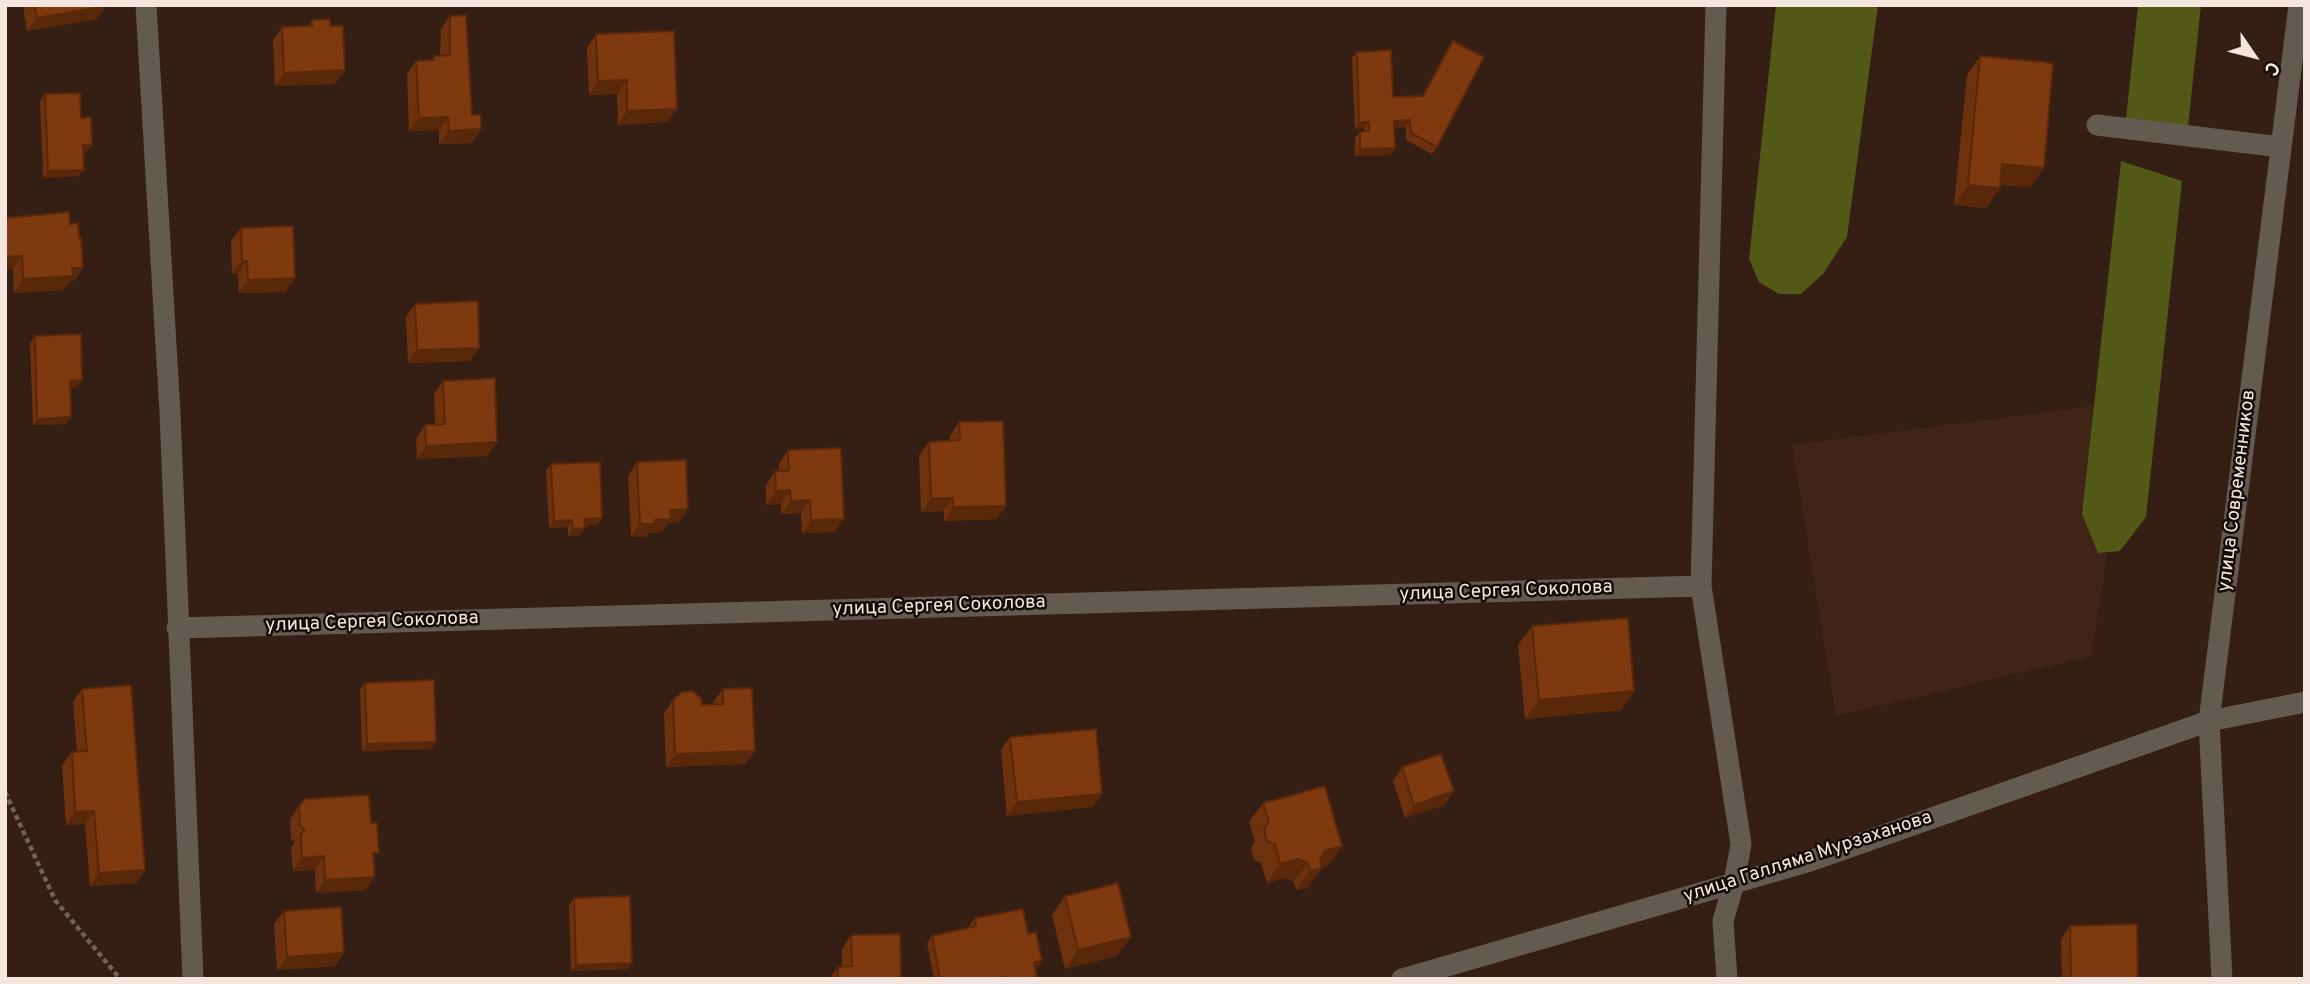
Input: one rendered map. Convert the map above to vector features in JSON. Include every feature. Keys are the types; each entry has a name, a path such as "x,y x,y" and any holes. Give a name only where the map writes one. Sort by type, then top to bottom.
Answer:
{"street":[{"path":"146,5 170,413 193,979"},
{"path":"1716,5 1701,586 1741,844 1723,922 1727,979"},
{"name":"улица Современников","path":"2222,979 2209,721 2299,5"},
{"path":"2097,125 2281,147"},
{"name":"улица Сергея Соколова","path":"177,628 1701,586"},
{"name":"улица Галляма Мурзаханова","path":"1402,979 1807,862 2209,721 2305,702"}],"path":[{"path":"5,792 55,900 120,979"}],"shaded area":[{"path":"2132,401 2091,656 1836,716 1792,445"}],"green space":[{"path":"1776,5 1878,5 1847,237 1823,274 1801,294 1779,294 1759,282 1749,259"},
{"path":"2138,5 2201,5 2186,145 2125,128"},
{"path":"2121,161 2182,181 2146,517 2120,551 2098,553 2082,514"}],"building":[{"path":"34,5 106,5 106,6 37,18"},
{"path":"466,15 472,115 481,115 481,129 449,131 448,117 419,118 416,61 434,60 434,56 450,55 450,16"},
{"path":"330,19 330,26 343,26 345,70 284,73 282,27 312,26 312,20"},
{"path":"674,31 677,109 627,111 627,80 598,81 596,34"},
{"path":"1453,41 1484,57 1437,147 1411,133 1410,120 1394,121 1395,148 1360,149 1360,132 1369,131 1369,122 1359,122 1357,52 1391,50 1393,97 1423,96"},
{"path":"1980,56 2053,63 2044,168 2002,164 2000,188 1968,185"},
{"path":"80,93 81,118 91,117 92,145 83,145 84,170 48,171 45,94"},
{"path":"69,212 70,224 78,223 83,268 72,268 73,276 23,279 22,256 5,257 5,218"},
{"path":"293,226 295,278 248,280 247,261 242,261 241,228"},
{"path":"478,301 479,348 417,350 415,304"},
{"path":"81,334 82,380 70,381 71,417 37,419 35,336"},
{"path":"495,378 497,442 426,446 425,425 445,424 443,381"},
{"path":"1003,421 1006,506 953,507 953,498 931,498 929,442 960,440 959,422"},
{"path":"841,448 844,519 811,520 810,500 791,501 790,490 776,491 775,471 789,471 788,450"},
{"path":"686,460 688,509 670,510 671,519 655,520 655,524 640,524 637,462"},
{"path":"600,462 602,518 584,519 585,528 573,529 572,520 554,521 551,464"},
{"path":"1628,618 1634,691 1539,700 1532,626"},
{"path":"434,680 436,742 367,744 365,683"},
{"path":"131,685 145,870 99,873 94,811 75,812 72,752 87,751 82,689"},
{"path":"752,688 755,751 675,754 673,700 682,692 692,691 701,698 702,705 723,704 723,689"},
{"path":"1096,729 1102,794 1017,802 1010,737"},
{"path":"1441,754 1454,791 1414,805 1402,767"},
{"path":"1325,786 1342,846 1325,851 1320,860 1322,868 1310,871 1308,863 1298,859 1280,864 1275,844 1267,841 1264,829 1269,822 1263,803"},
{"path":"369,795 371,823 377,823 379,853 373,853 375,877 325,880 324,856 302,858 301,834 305,830 300,825 299,806 305,799"},
{"path":"1118,883 1131,937 1078,950 1065,896"},
{"path":"630,896 632,963 576,965 574,898"},
{"path":"341,907 344,953 287,957 284,911"},
{"path":"1023,909 1028,934 1036,932 1042,961 1034,962 1037,979 940,979 932,936 976,926 975,918"},
{"path":"2137,924 2138,979 2071,979 2070,926"},
{"path":"900,934 901,979 838,979 838,967 852,966 851,935"}]}
